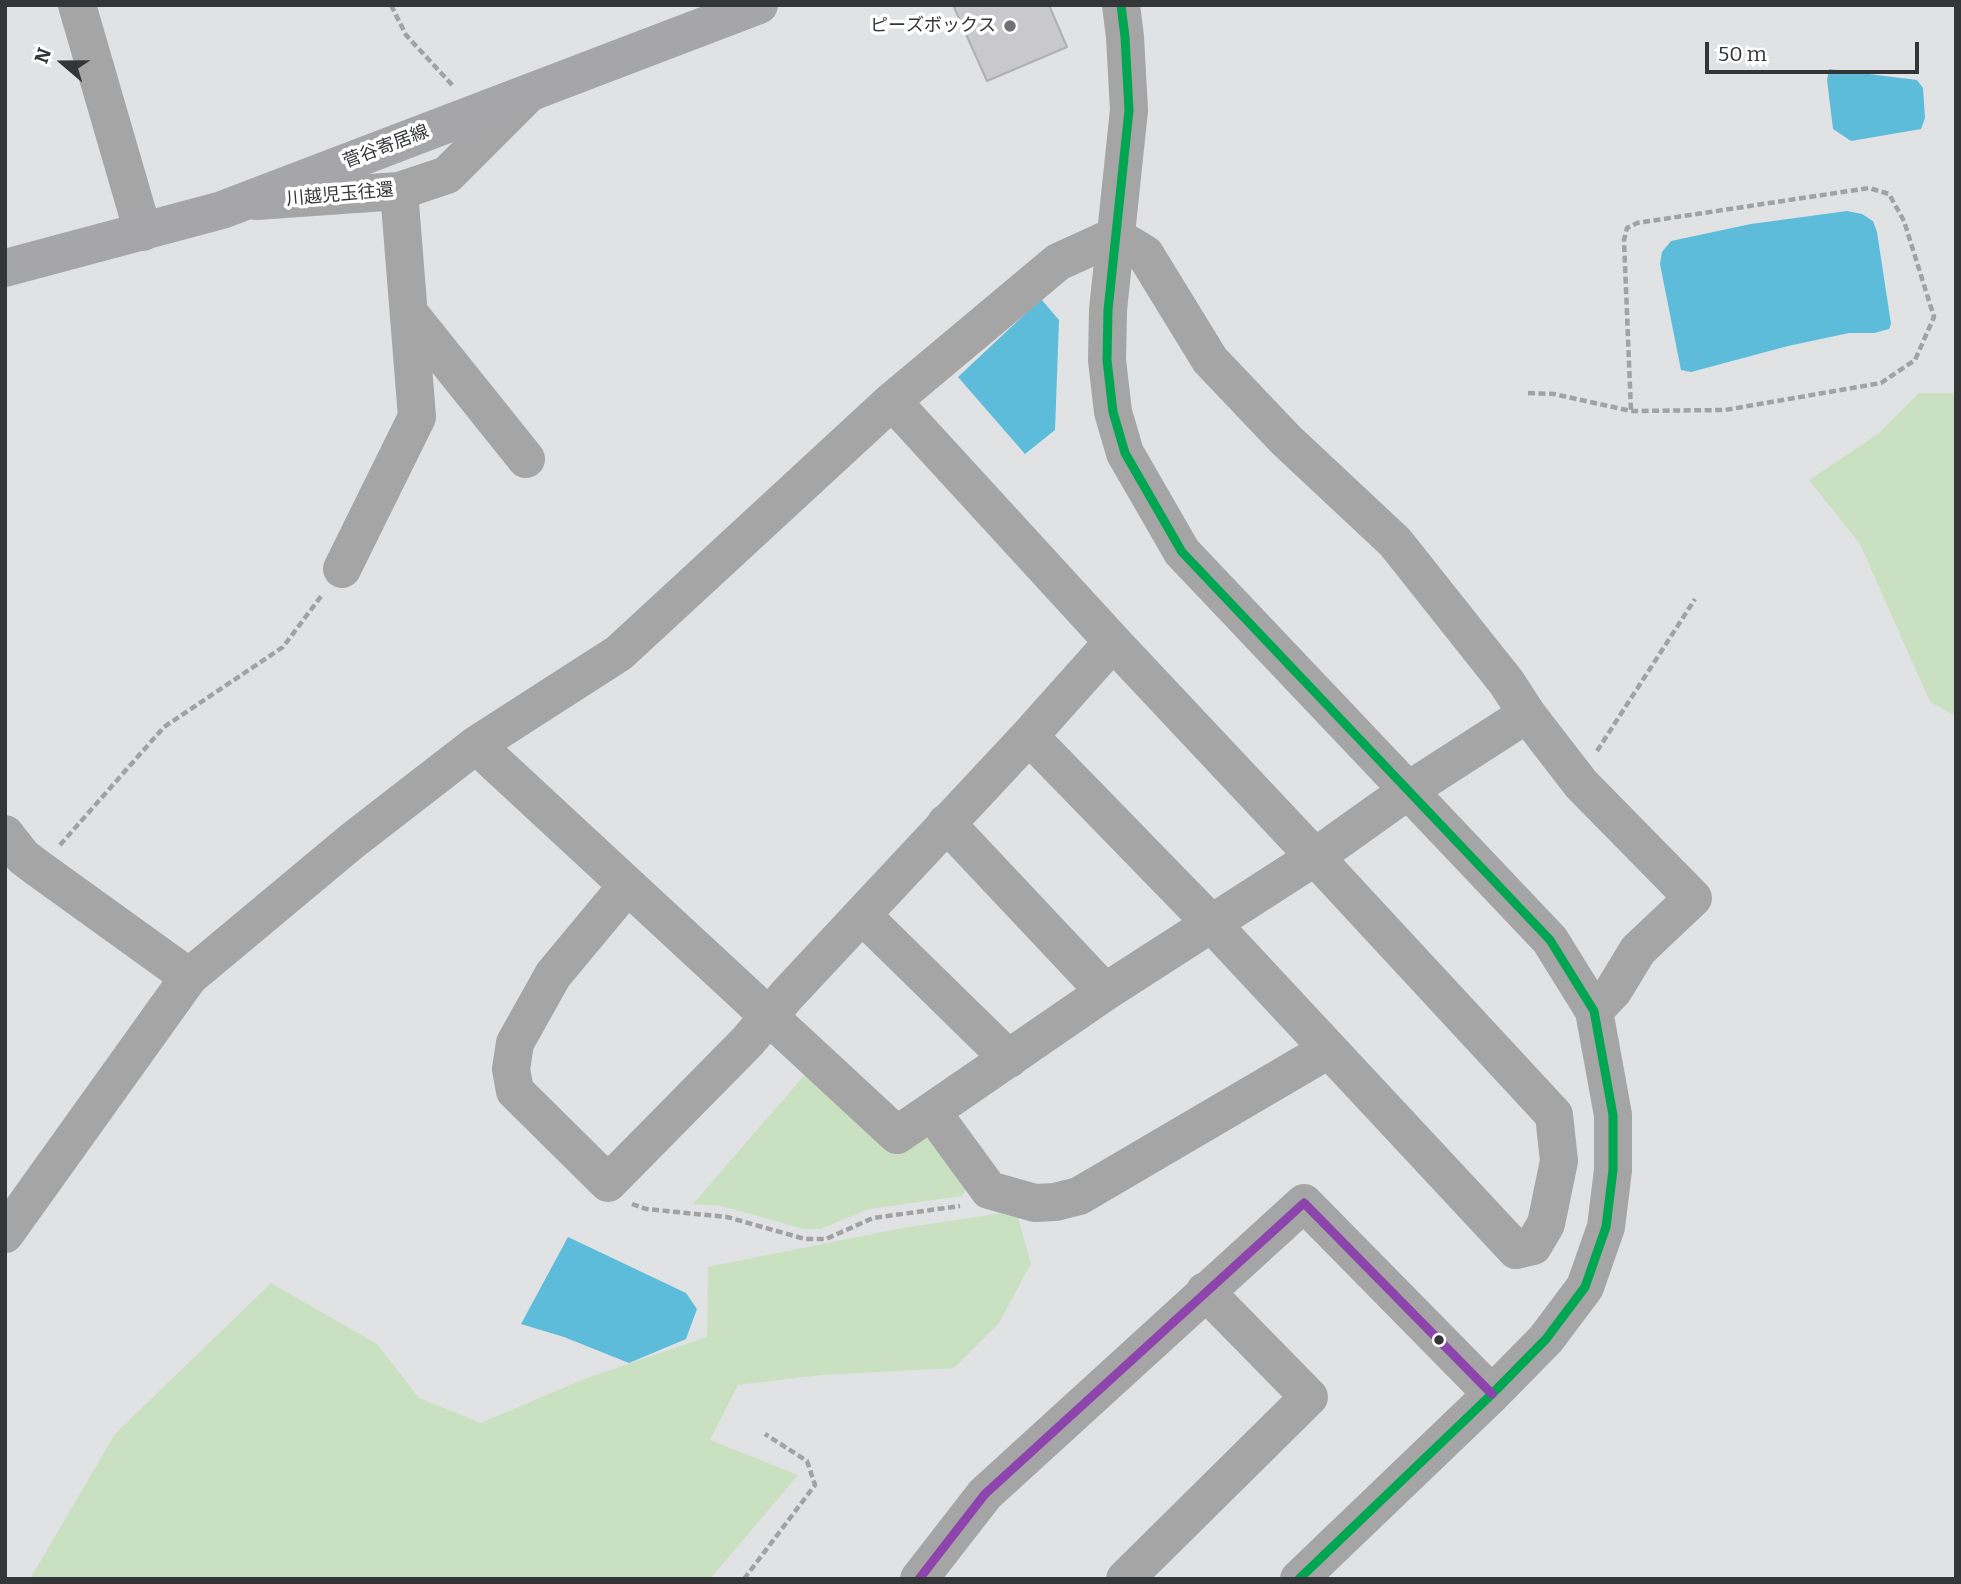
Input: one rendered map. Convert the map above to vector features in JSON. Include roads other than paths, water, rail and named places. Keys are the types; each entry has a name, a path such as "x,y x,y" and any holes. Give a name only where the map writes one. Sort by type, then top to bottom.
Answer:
{"main road":[{"name":"菅谷寄居線","path":"5,268 240,203 760,5"}],"street":[{"path":"77,5 143,232"},
{"path":"1121,5 1129,110 1108,310 1107,360 1113,412 1125,453 1182,552 1550,940 1594,1011 1613,1115 1613,1170 1606,1227 1585,1287 1546,1339 1299,1579"},
{"name":"川越児玉往還","path":"240,203 399,191 447,175 530,93"},
{"path":"342,569 417,417 399,191"},
{"path":"5,1234 189,977 352,841 477,745 619,653 892,401 1058,262 1115,236"},
{"path":"1115,236 1145,254 1210,360 1286,440 1395,542 1507,683 1573,774 1693,898 1637,950 1613,991 1594,1011"},
{"path":"409,313 526,459"},
{"path":"892,401 1554,1115 1559,1161 1546,1224 1533,1246 1516,1250 1212,924 1029,736"},
{"path":"627,886 553,975 515,1043 511,1069 515,1091 608,1183 747,1042 1113,642"},
{"path":"477,745 897,1135 1105,992 1315,857 1409,790 1527,714"},
{"path":"946,823 1105,992"},
{"path":"5,834 23,857 189,977"},
{"path":"863,916 1009,1059"},
{"path":"932,1112 989,1190 1035,1203 1055,1202 1079,1196 1328,1050"},
{"path":"919,1579 985,1494 1304,1203 1492,1394"},
{"path":"1125,1579 1309,1397 1205,1291"}],"water":[{"path":"1829,69 1917,80 1923,88 1925,118 1921,129 1851,141 1833,129 1827,80"},
{"path":"1847,211 1862,214 1873,221 1877,232 1891,324 1889,329 1874,333 1849,333 1788,346 1691,372 1681,370 1660,264 1662,252 1671,241 1751,224"},
{"path":"1041,299 1059,320 1055,430 1025,454 958,377"},
{"path":"568,1237 686,1293 697,1309 686,1339 629,1363 564,1337 521,1324"}],"place":[{"name":"ピーズボックス","path":"1010,26"}]}
